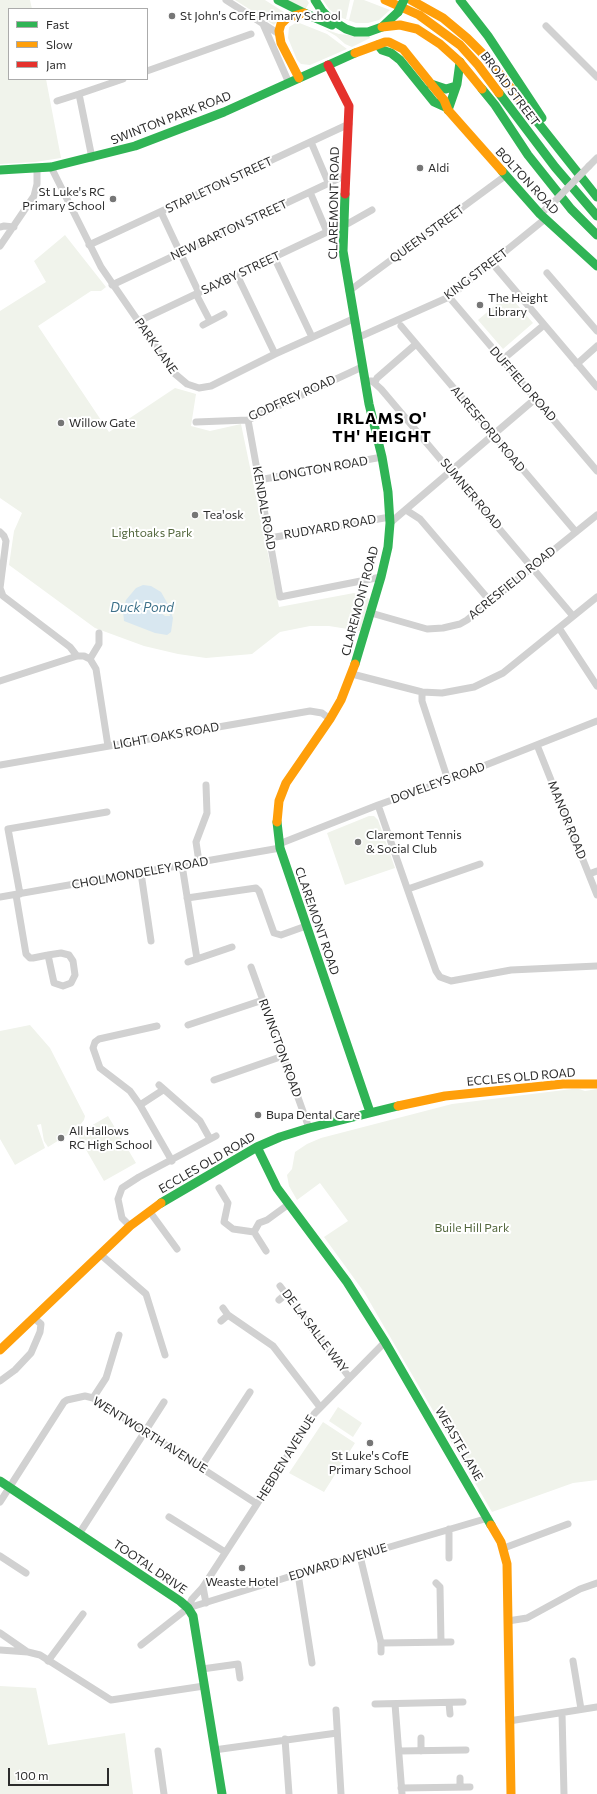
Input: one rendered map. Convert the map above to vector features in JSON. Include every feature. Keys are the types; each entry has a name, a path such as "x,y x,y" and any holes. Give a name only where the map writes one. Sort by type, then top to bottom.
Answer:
{"main road":[{"path":"278,0 304,13 346,29 362,32 392,25 416,28 440,44 460,62 495,105 528,155 571,209 597,235"},
{"path":"315,0 327,17 346,29"},
{"name":"BROAD STREET","path":"385,0 418,15 460,45 478,64 555,167 597,216"},
{"path":"382,27 398,12 404,0"},
{"name":"BROAD STREET","path":"411,0 443,18 467,38 488,59 597,197"},
{"path":"460,0 497,48 537,110 566,159"},
{"path":"304,13 294,14 281,24 279,34 281,53 299,78 328,65"},
{"name":"BOLTON ROAD","path":"328,65 361,50 378,46 385,42 399,46 416,63 444,100 446,108"},
{"name":"BOLTON ROAD","path":"378,46 382,50 395,56 434,102 446,108 505,176 543,216 597,266"},
{"path":"446,108 456,86 460,62"},
{"name":"CLAREMONT ROAD","path":"328,65 349,106 343,251 348,291 362,367 382,457 388,492 390,520 388,547 381,577 352,674 341,700 330,719 283,788 278,811 279,846 370,1112"},
{"name":"SWINTON PARK ROAD","path":"0,170 51,167 92,158 135,146 186,128 299,78"},
{"path":"431,84 446,89 456,86"},
{"name":"ECCLES OLD ROAD","path":"0,1350 130,1226 236,1158 280,1137 370,1112 445,1096 563,1084 597,1084"},
{"name":"WEASTE LANE","path":"258,1147 277,1188 347,1282 385,1342 504,1548 507,1564 511,1794"},
{"name":"TOOTAL DRIVE","path":"0,1481 180,1601 188,1608 193,1616 222,1794"}],"street":[{"path":"226,0 279,34"},
{"path":"263,24 281,53 289,83"},
{"path":"546,26 597,78"},
{"path":"148,70 251,34"},
{"path":"57,101 120,80"},
{"path":"79,94 92,158"},
{"name":"STAPLETON STREET","path":"89,245 349,124"},
{"path":"311,142 328,182"},
{"name":"KING STREET","path":"357,338 449,297 492,263 543,216 554,202 597,158"},
{"name":"PARK LANE","path":"51,167 89,245 112,285 139,321 174,373 183,382 195,388 211,386 275,354 353,319"},
{"path":"0,246 34,196 37,184 37,169"},
{"name":"NEW BARTON STREET","path":"112,285 346,174"},
{"name":"QUEEN STREET","path":"348,291 505,176"},
{"path":"310,192 327,232"},
{"name":"SAXBY STREET","path":"139,321 344,225 372,210"},
{"path":"161,212 197,293 206,323 224,314"},
{"path":"0,227 14,227"},
{"path":"274,257 312,337"},
{"path":"492,263 597,387"},
{"path":"547,273 597,331"},
{"path":"237,275 275,354"},
{"name":"DUFFIELD ROAD","path":"449,297 597,471"},
{"path":"502,360 544,325"},
{"name":"ALRESFORD ROAD","path":"401,326 576,532"},
{"path":"365,381 375,382 377,378 416,344"},
{"path":"577,364 597,346"},
{"name":"GODFREY ROAD","path":"196,422 248,420 362,367"},
{"name":"SUMNER ROAD","path":"375,382 533,566 573,616"},
{"path":"390,520 406,510 535,399"},
{"name":"KENDAL ROAD","path":"248,420 280,597 381,577"},
{"name":"LONGTON ROAD","path":"259,480 382,457"},
{"path":"406,510 420,519 490,601"},
{"name":"ACRESFIELD ROAD","path":"371,613 427,629 439,629 467,620 597,515"},
{"name":"RUDYARD ROAD","path":"270,538 390,520"},
{"path":"0,532 6,541 0,588 1,597 70,647 77,656"},
{"path":"352,674 422,692 448,692 474,687 503,673 597,597"},
{"path":"559,628 597,686"},
{"path":"90,659 99,644 99,633"},
{"path":"0,681 77,656 84,656 90,659 96,669 108,746"},
{"path":"422,692 422,701 448,780"},
{"name":"LIGHT OAKS ROAD","path":"0,765 310,711 322,713 330,719"},
{"name":"DOVELEYS ROAD","path":"279,846 378,805 448,780 597,721"},
{"name":"MANOR ROAD","path":"537,745 597,894"},
{"path":"199,862 196,842 207,813 206,785"},
{"path":"378,805 436,971 443,979 454,981 495,972 526,968 597,966"},
{"path":"48,955 54,983 63,986 71,983 75,975 72,957 64,953 48,955 33,958 30,958 26,954 8,829 107,812"},
{"name":"CHOLMONDELEY ROAD","path":"0,897 141,873 279,846"},
{"path":"408,889 480,864"},
{"path":"182,865 197,960"},
{"path":"589,874 597,871"},
{"path":"141,873 152,941"},
{"path":"187,898 256,888 259,891 274,933 281,935 306,926"},
{"path":"188,962 232,947"},
{"name":"RIVINGTON ROAD","path":"251,967 309,1128"},
{"path":"188,1025 263,1000"},
{"path":"157,1026 99,1039 93,1046 95,1058 100,1068 130,1091 140,1105 172,1161"},
{"path":"214,1080 283,1056"},
{"path":"597,1076 597,1084"},
{"path":"130,1226 122,1218 118,1199 122,1188 139,1177 172,1161 213,1138 200,1121 161,1087 140,1105"},
{"path":"219,1188 228,1203 224,1222 233,1230 254,1232"},
{"path":"254,1232 259,1223 267,1220 289,1204"},
{"path":"150,1212 177,1249"},
{"path":"254,1232 266,1251"},
{"path":"100,1254 146,1294 165,1356"},
{"name":"DE LA SALLE WAY","path":"280,1286 349,1377"},
{"path":"279,1300 286,1294"},
{"path":"223,1308 228,1315 273,1346 320,1407"},
{"path":"221,1321 228,1315"},
{"path":"0,1381 15,1370 31,1353 40,1332 41,1324 34,1318"},
{"path":"93,1398 106,1378 119,1335"},
{"name":"HEBDEN AVENUE","path":"188,1608 192,1599 203,1586 320,1407 385,1342"},
{"path":"201,1467 250,1392"},
{"name":"WENTWORTH AVENUE","path":"0,1502 64,1402 85,1396 93,1398 257,1504"},
{"path":"78,1534 164,1402"},
{"path":"169,1517 225,1552"},
{"name":"EDWARD AVENUE","path":"188,1608 488,1518"},
{"path":"504,1548 568,1524"},
{"path":"449,1529 449,1558"},
{"path":"0,1556 26,1573"},
{"path":"360,1556 382,1652"},
{"path":"298,1574 312,1663"},
{"path":"436,1583 440,1587 441,1642"},
{"path":"508,1620 528,1618 580,1589 597,1583"},
{"path":"203,1586 206,1603"},
{"path":"141,1645 188,1608"},
{"path":"48,1661 84,1614"},
{"path":"0,1633 26,1651"},
{"path":"381,1643 451,1642"},
{"path":"0,1650 26,1651 40,1655 111,1700 204,1686"},
{"path":"573,1661 581,1709"},
{"path":"202,1669 238,1664 240,1678"},
{"path":"375,1704 463,1702"},
{"path":"449,1703 450,1714"},
{"path":"395,1704 401,1791 470,1787"},
{"path":"509,1721 597,1707"},
{"path":"336,1710 342,1794"},
{"path":"562,1713 564,1794"},
{"path":"214,1750 337,1732"},
{"path":"421,1738 421,1751"},
{"path":"285,1739 289,1794"},
{"path":"399,1751 466,1750"},
{"path":"158,1752 164,1794"},
{"path":"460,1778 460,1787"}],"green space":[{"path":"0,0 30,0 32,8 8,8 8,80 46,80 61,158 35,162 0,164"},
{"path":"235,0 265,0 284,12 284,14 274,25"},
{"path":"282,0 307,0 309,3 305,10"},
{"path":"323,0 350,0 346,19 349,20 354,0 364,0 390,10 379,20 368,23 356,23 339,17 329,9"},
{"path":"297,22 327,34 347,49 310,65 301,64 297,60 288,38 289,27"},
{"path":"324,29 339,34 370,38 352,47 345,44 336,36"},
{"name":"Lightoaks Park","path":"65,235 106,287 101,291 91,291 38,326 109,432 175,388 196,394 191,426 210,431 241,424 279,607 354,593 370,599 360,631 329,626 310,626 280,632 252,654 206,658 178,654 144,646 95,628 9,565 14,531 22,513 0,498 0,311 46,282 34,261"},
{"path":"508,294 533,323 503,349 478,320"},
{"name":"Claremont Tennis & Social Club","path":"369,816 374,816 378,820 395,868 345,885 327,833"},
{"path":"30,1025 50,1048 85,1116 84,1120 77,1129 48,1147 44,1141 41,1124 37,1125 45,1148 15,1165 0,1139 0,1031"},
{"name":"Buile Hill Park","path":"572,1089 585,1091 597,1089 597,1480 573,1483 492,1512 364,1292 324,1237 348,1221 320,1183 297,1200 289,1186 287,1175 292,1169 295,1152 307,1144 321,1138 452,1104"},
{"path":"108,1116 136,1163 104,1181 77,1134"},
{"path":"338,1407 362,1423 353,1437 329,1421"},
{"path":"323,1422 355,1443 324,1492 289,1473"},
{"path":"0,1686 36,1688 48,1745 125,1733 133,1794 0,1794"}],"water":[{"name":"Duck Pond","path":"143,585 151,586 161,592 169,606 173,618 171,632 167,635 155,633 124,621 123,611 126,600 136,588","holes":["163,606 167,607 170,616 165,616 161,613 160,609"]}],"traffic: fast":[{"path":"278,0 304,13"},
{"path":"315,0 322,11 330,19 346,29 355,32 368,32 382,27 398,12"},
{"path":"398,12 404,0"},
{"path":"460,0 488,36 542,118"},
{"path":"304,13 332,25"},
{"path":"378,45 382,50 391,53 400,60 434,102 445,107"},
{"path":"0,170 51,167 135,146 224,112 355,53"},
{"path":"448,110 457,84 460,62"},
{"path":"431,84 446,89 456,86"},
{"path":"482,89 495,105 528,155 571,209 597,235"},
{"path":"499,93 555,167 597,216"},
{"path":"524,105 597,197"},
{"path":"502,171 540,214 597,266"},
{"path":"345,194 343,251 369,404 382,457 388,492 390,523 388,547 381,577 355,664"},
{"path":"277,822 280,848 370,1112"},
{"path":"161,1203 257,1147 280,1137 309,1128 398,1106"},
{"path":"257,1147 277,1188 347,1282 385,1342 491,1525"},
{"path":"0,1481 180,1601 188,1608 193,1616 222,1794"}],"traffic: slow":[{"path":"385,0 419,15 460,45 478,65 499,93"},
{"path":"411,0 443,18 467,38 488,59 524,105"},
{"path":"299,78 281,43 279,31 281,24 287,18 304,13"},
{"path":"382,27 400,25 417,29 440,44 460,62 482,89"},
{"path":"355,53 385,42 389,42 403,49 444,100 448,110 502,171"},
{"path":"277,822 279,801 286,783 330,719 341,700 355,664"},
{"path":"398,1106 445,1096 563,1084 597,1084"},
{"path":"0,1350 130,1226 161,1203"},
{"path":"491,1525 501,1542 507,1564 511,1794"}],"traffic: jam":[{"path":"328,65 349,106 345,194"}],"place":[{"name":"St John's CofE Primary School","path":"172,16"},
{"name":"Aldi","path":"420,168"},
{"name":"St Luke's RC Primary School","path":"113,199"},
{"name":"The Height Library","path":"480,305"},
{"name":"Willow Gate","path":"61,423"},
{"name":"Tea'osk","path":"195,515"},
{"name":"Claremont Tennis & Social Club","path":"358,842"},
{"name":"Bupa Dental Care","path":"258,1115"},
{"name":"All Hallows RC High School","path":"61,1138"},
{"name":"St Luke's CofE Primary School","path":"370,1443"},
{"name":"Weaste Hotel","path":"242,1568"}],"district":[{"name":"IRLAMS O' TH' HEIGHT","path":"382,428"}]}
